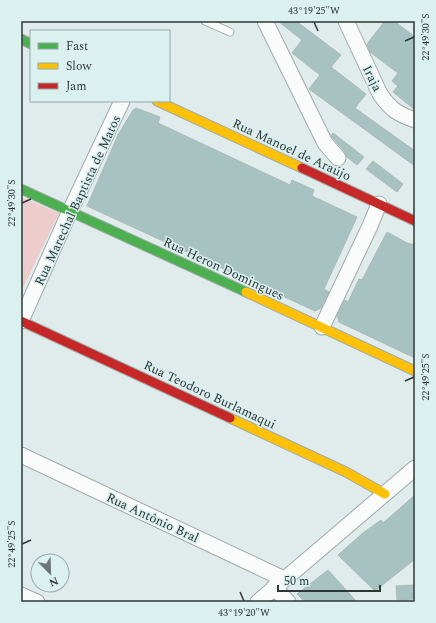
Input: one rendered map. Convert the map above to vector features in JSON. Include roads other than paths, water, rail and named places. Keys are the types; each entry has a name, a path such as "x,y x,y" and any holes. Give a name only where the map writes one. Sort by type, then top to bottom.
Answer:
{"street":[{"path":"265,21 325,143 338,158"},
{"name":"Iraja","path":"346,21 380,94 393,110 403,116 415,120"},
{"name":"Rua Marechal Baptista de Matos","path":"21,321 70,211 122,102"},
{"name":"Rua Manoel de Araújo","path":"159,102 415,221"},
{"name":"Rua Heron Domingues","path":"21,188 415,371"},
{"path":"322,327 379,204"},
{"name":"Rua Teodoro Burlamaqui","path":"21,321 346,472 385,494"},
{"name":"Rua Antônio Bral","path":"21,455 279,583 288,602"},
{"path":"258,602 415,468"},
{"path":"21,595 37,602"}],"lane":[{"path":"205,21 230,32"}]}
